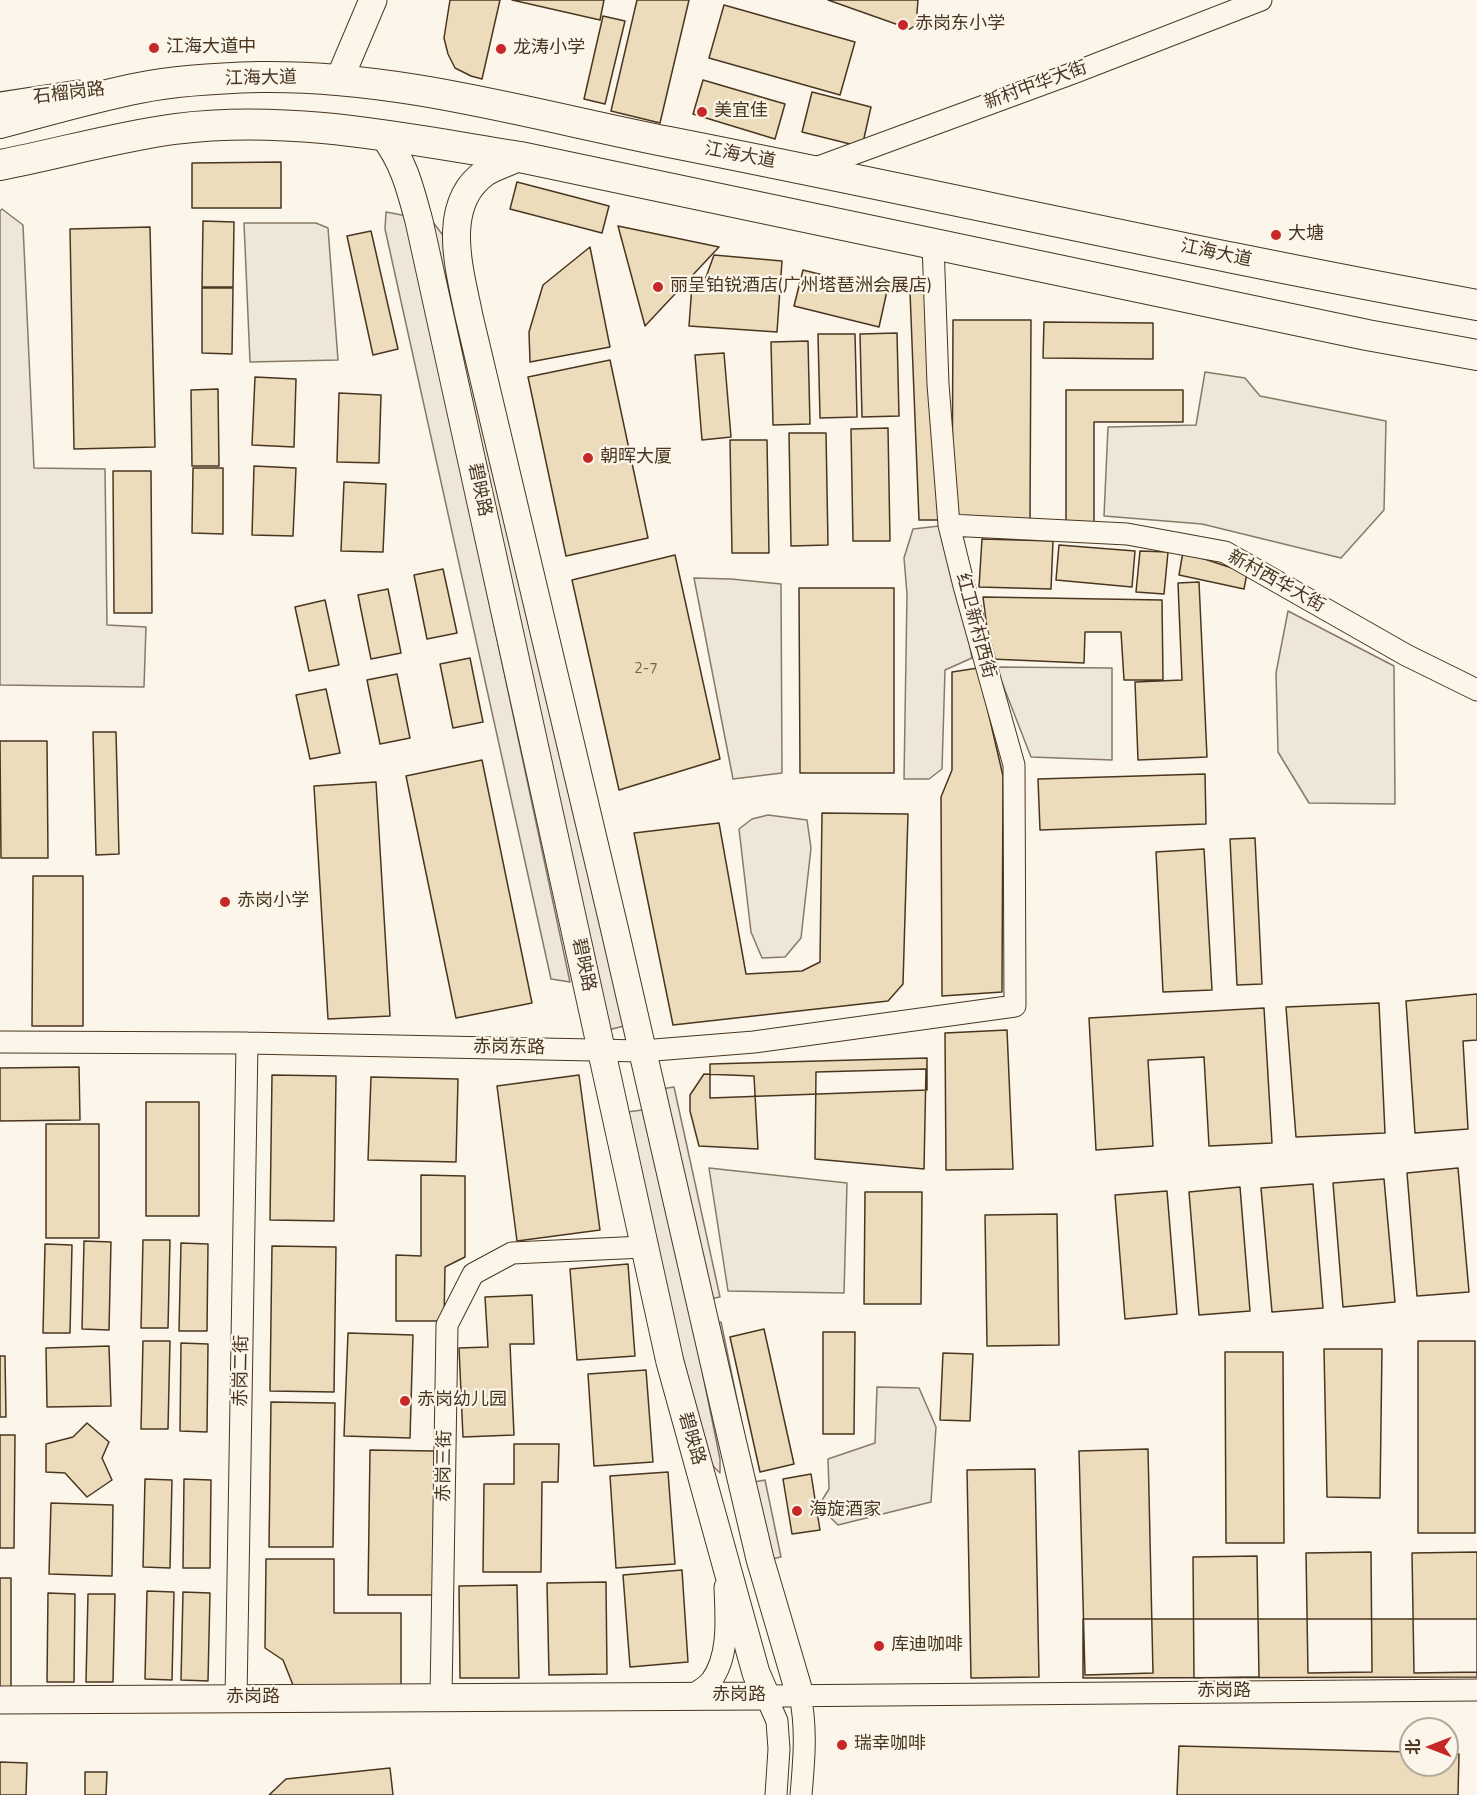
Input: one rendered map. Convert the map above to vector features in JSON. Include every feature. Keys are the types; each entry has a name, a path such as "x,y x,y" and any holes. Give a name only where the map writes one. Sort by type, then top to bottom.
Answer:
{"highway":[{"name":"江海大道","path":"0,123 138,88 257,77 339,80 422,90 1283,268 1477,305"},
{"path":"4,166 120,137 176,129 215,126 298,126 383,135 520,157 1367,335 1477,355"}],"main road":[{"path":"339,80 374,0"},
{"name":"碧映路","path":"383,135 395,150 403,166 419,221 644,1247 690,1439 725,1556 753,1662 766,1695"},
{"name":"碧映路","path":"520,157 486,172 471,187 460,207 455,231 459,263 469,316 760,1559 800,1695"},
{"name":"赤岗路","path":"0,1700 766,1695"}],"street":[{"name":"新村中华大街","path":"809,170 1261,0"},
{"name":"石榴岗路","path":"0,103 78,91 138,88"},
{"name":"红卫新村西街","path":"933,244 938,384 949,525 1014,765 1016,1006"},
{"name":"新村西华大街","path":"949,525 1127,534 1225,552 1406,655 1477,690"},
{"name":"赤岗东路","path":"0,1042 247,1043 642,1051 754,1042 1016,1006"},
{"name":"赤岗二街","path":"236,1698 247,1043"},
{"name":"赤岗三街","path":"441,1697 447,1325 473,1274 512,1253 644,1247"},
{"path":"692,1696 709,1683 717,1672 723,1652 726,1614 725,1556"},
{"name":"赤岗路","path":"766,1695 1477,1690"},
{"name":"碧映路","path":"766,1695 777,1721 779,1749 776,1795"},
{"name":"碧映路","path":"800,1695 804,1712 805,1739 801,1795"}],"shaded area":[{"path":"420,205 451,246 628,1025 604,1031"},
{"path":"2,209 23,225 34,468 105,469 107,625 146,627 144,687 0,685 0,211"},
{"path":"386,212 407,216 570,982 551,979 385,229"},
{"path":"244,223 316,223 328,228 338,360 250,362"},
{"path":"1205,372 1245,378 1260,396 1386,421 1384,510 1341,558 1202,524 1104,516 1108,427 1196,425"},
{"path":"939,526 953,549 972,658 945,670 942,769 929,779 904,779 907,594 904,558 913,529"},
{"path":"694,578 781,584 782,773 733,779"},
{"path":"1288,611 1394,666 1395,804 1309,803 1278,752 1276,673"},
{"path":"996,667 1112,668 1112,760 1031,757"},
{"path":"768,815 807,820 811,848 801,938 785,957 762,958 751,932 739,829 752,819"},
{"path":"674,1087 720,1297 704,1300 655,1090"},
{"path":"649,1109 720,1459 720,1473 701,1454 620,1113"},
{"path":"709,1168 847,1183 844,1293 728,1291"},
{"path":"721,1322 754,1482 765,1480 781,1557 762,1561 713,1324"},
{"path":"877,1387 919,1388 936,1427 931,1502 838,1525 825,1512 821,1502 829,1489 828,1459 875,1443"}],"building":[{"path":"450,0 500,0 482,79 455,68 448,54 444,38"},
{"path":"512,0 604,0 600,20"},
{"path":"637,0 689,0 660,123 611,111"},
{"path":"828,0 918,0 916,25 910,29"},
{"path":"724,5 855,42 840,95 709,58"},
{"path":"603,16 625,21 605,104 584,99"},
{"path":"703,80 785,104 775,139 693,114"},
{"path":"812,92 871,107 862,147 802,132"},
{"path":"281,162 281,208 192,208 192,163"},
{"path":"517,182 609,206 602,233 510,209"},
{"path":"203,221 234,222 233,287 202,287"},
{"name":"丽呈铂锐酒店(广州塔琶洲会展店)","path":"618,226 719,247 645,326"},
{"path":"150,227 155,447 74,449 70,229"},
{"path":"371,231 398,349 373,355 347,236"},
{"path":"590,247 610,347 530,362 529,332 543,285"},
{"path":"714,255 782,261 777,332 689,326 692,285 705,280"},
{"path":"803,270 887,291 879,327 794,306"},
{"path":"202,288 233,288 232,354 202,353"},
{"path":"930,291 940,520 919,520 910,292"},
{"path":"953,320 1031,320 1030,521 952,521"},
{"path":"1044,322 1153,323 1153,359 1043,358"},
{"path":"897,333 899,416 862,417 860,334"},
{"path":"818,334 855,334 857,417 820,418"},
{"path":"808,341 810,424 773,425 771,342"},
{"path":"724,353 731,437 702,440 695,355"},
{"name":"朝晖大厦","path":"610,360 648,538 566,556 528,377"},
{"path":"255,377 296,379 294,447 252,445"},
{"path":"218,389 219,466 192,466 191,390"},
{"path":"1066,390 1183,390 1183,422 1094,422 1094,524 1066,524"},
{"path":"339,393 381,395 379,463 337,462"},
{"path":"888,428 890,541 853,541 851,429"},
{"path":"789,433 826,433 828,545 791,546"},
{"path":"730,440 767,440 769,553 732,553"},
{"path":"254,466 296,468 293,536 252,535"},
{"path":"193,468 223,468 223,534 192,533"},
{"path":"113,471 151,471 152,613 114,613"},
{"path":"344,482 386,484 383,552 341,551"},
{"path":"982,539 1053,541 1051,589 979,587"},
{"path":"1059,545 1135,551 1132,587 1056,580"},
{"path":"1140,551 1168,552 1164,594 1136,592"},
{"path":"1183,552 1247,573 1244,589 1179,575"},
{"path":"675,555 720,759 619,790 572,580"},
{"path":"443,569 457,633 427,639 414,575"},
{"path":"1199,582 1207,757 1138,760 1135,682 1182,680 1178,583"},
{"path":"799,588 894,588 894,773 800,773"},
{"path":"388,589 401,653 371,659 358,595"},
{"path":"983,597 1162,600 1163,680 1124,680 1121,632 1085,632 1084,663 991,659"},
{"path":"325,600 339,665 309,671 295,607"},
{"path":"470,658 483,722 453,728 440,664"},
{"path":"978,668 1003,776 1002,992 942,996 941,797 952,770 952,672"},
{"path":"397,674 410,738 380,744 367,680"},
{"path":"326,689 340,753 310,759 296,695"},
{"path":"93,732 116,732 119,854 96,855"},
{"path":"0,741 47,741 48,858 1,858"},
{"path":"482,760 532,1003 456,1018 406,776"},
{"path":"1205,774 1206,824 1040,830 1038,779"},
{"path":"376,782 390,1016 328,1019 314,786"},
{"path":"822,813 908,814 903,984 888,1001 673,1025 634,833 719,823 746,974 802,971 820,962"},
{"path":"1255,838 1262,984 1237,985 1230,839"},
{"path":"1204,849 1212,990 1163,992 1156,852"},
{"path":"33,876 83,876 83,1026 32,1026"},
{"path":"1477,994 1477,1040 1463,1041 1468,1129 1415,1133 1406,1001"},
{"path":"1379,1003 1385,1133 1296,1137 1286,1007"},
{"path":"1264,1008 1272,1143 1209,1146 1204,1057 1148,1060 1153,1146 1096,1150 1089,1018"},
{"path":"1007,1030 1013,1169 946,1170 945,1033"},
{"path":"927,1058 927,1090 710,1098 710,1064"},
{"path":"79,1067 80,1120 0,1121 0,1068"},
{"path":"926,1069 924,1169 815,1159 816,1072"},
{"path":"704,1074 754,1076 758,1149 699,1146 690,1111 690,1095"},
{"path":"272,1075 336,1076 334,1221 270,1220"},
{"path":"579,1075 600,1230 517,1241 497,1086"},
{"path":"371,1077 458,1079 456,1162 368,1160"},
{"path":"146,1102 199,1102 199,1216 146,1216"},
{"path":"46,1124 99,1124 99,1238 46,1238"},
{"path":"1458,1168 1469,1292 1417,1296 1407,1173"},
{"path":"421,1175 465,1176 465,1257 445,1267 444,1321 396,1321 396,1255 421,1256"},
{"path":"1384,1179 1395,1302 1343,1307 1333,1183"},
{"path":"1313,1184 1323,1308 1272,1312 1261,1188"},
{"path":"1240,1187 1250,1311 1199,1315 1189,1192"},
{"path":"1167,1191 1177,1314 1125,1319 1115,1195"},
{"path":"865,1192 922,1192 921,1304 864,1304"},
{"path":"1057,1214 1059,1345 987,1346 985,1215"},
{"path":"143,1240 170,1240 168,1328 141,1328"},
{"path":"84,1241 111,1242 109,1330 82,1329"},
{"path":"181,1243 208,1244 207,1331 179,1331"},
{"path":"45,1244 72,1245 70,1333 43,1333"},
{"path":"272,1246 336,1247 334,1392 270,1391"},
{"path":"628,1264 635,1356 577,1360 570,1269"},
{"path":"532,1295 534,1344 510,1344 514,1435 463,1437 459,1348 488,1347 485,1297"},
{"path":"764,1329 794,1464 760,1472 730,1337"},
{"path":"823,1332 855,1332 854,1434 823,1434"},
{"path":"348,1333 413,1335 410,1438 344,1436"},
{"path":"143,1341 170,1341 168,1429 141,1429"},
{"path":"1418,1341 1475,1341 1475,1533 1418,1533"},
{"path":"181,1343 208,1344 207,1432 180,1431"},
{"path":"109,1346 111,1406 47,1407 46,1348"},
{"path":"1324,1349 1382,1349 1380,1498 1327,1497"},
{"path":"1225,1352 1283,1352 1284,1543 1226,1543"},
{"path":"943,1353 973,1354 970,1421 940,1420"},
{"path":"0,1356 5,1356 6,1417 0,1417"},
{"path":"646,1370 653,1462 594,1466 588,1374"},
{"path":"271,1402 335,1403 333,1547 269,1547"},
{"path":"87,1423 109,1442 102,1458 112,1480 87,1497 65,1473 46,1472 46,1444 73,1437"},
{"path":"0,1435 15,1435 14,1548 0,1548"},
{"path":"514,1444 559,1444 558,1482 542,1482 541,1572 483,1572 484,1484 514,1484"},
{"path":"1148,1449 1153,1673 1085,1675 1079,1451"},
{"path":"370,1450 434,1451 433,1595 368,1595"},
{"path":"1035,1469 1039,1677 971,1678 967,1470"},
{"path":"668,1472 675,1564 616,1568 610,1476"},
{"path":"811,1474 820,1530 792,1534 783,1479"},
{"path":"145,1479 172,1480 170,1568 143,1567"},
{"path":"184,1479 211,1480 210,1568 183,1568"},
{"path":"51,1503 113,1505 112,1576 49,1574"},
{"path":"1371,1552 1372,1672 1308,1673 1306,1553"},
{"path":"1477,1552 1477,1672 1414,1673 1412,1553"},
{"path":"1257,1556 1259,1677 1194,1678 1193,1557"},
{"path":"266,1559 334,1559 334,1613 401,1613 401,1686 293,1685 283,1660 265,1648"},
{"path":"682,1570 688,1662 630,1667 623,1575"},
{"path":"0,1578 11,1578 11,1691 0,1691"},
{"path":"606,1582 607,1674 549,1675 547,1583"},
{"path":"517,1585 519,1678 460,1678 459,1586"},
{"path":"147,1591 174,1592 172,1680 145,1679"},
{"path":"183,1592 210,1593 208,1681 181,1680"},
{"path":"48,1593 75,1594 74,1682 47,1682"},
{"path":"88,1594 115,1594 113,1682 86,1682"},
{"path":"1083,1619 1477,1619 1477,1677 1083,1678"},
{"path":"1179,1746 1399,1752 1399,1777 1458,1777 1458,1795 1177,1795"},
{"path":"0,1762 27,1763 26,1795 0,1795"},
{"path":"390,1768 393,1795 269,1795 286,1779"},
{"path":"85,1772 107,1772 106,1795 85,1795"}],"place":[{"name":"赤岗东小学","path":"903,25"},
{"name":"江海大道中","path":"154,48"},
{"name":"龙涛小学","path":"501,49"},
{"name":"美宜佳","path":"702,112"},
{"name":"大塘","path":"1276,235"},
{"name":"丽呈铂锐酒店(广州塔琶洲会展店)","path":"658,287"},
{"name":"朝晖大厦","path":"588,458"},
{"name":"赤岗小学","path":"225,902"},
{"name":"赤岗幼儿园","path":"405,1401"},
{"name":"海旋酒家","path":"797,1511"},
{"name":"库迪咖啡","path":"879,1646"},
{"name":"瑞幸咖啡","path":"842,1745"}]}
